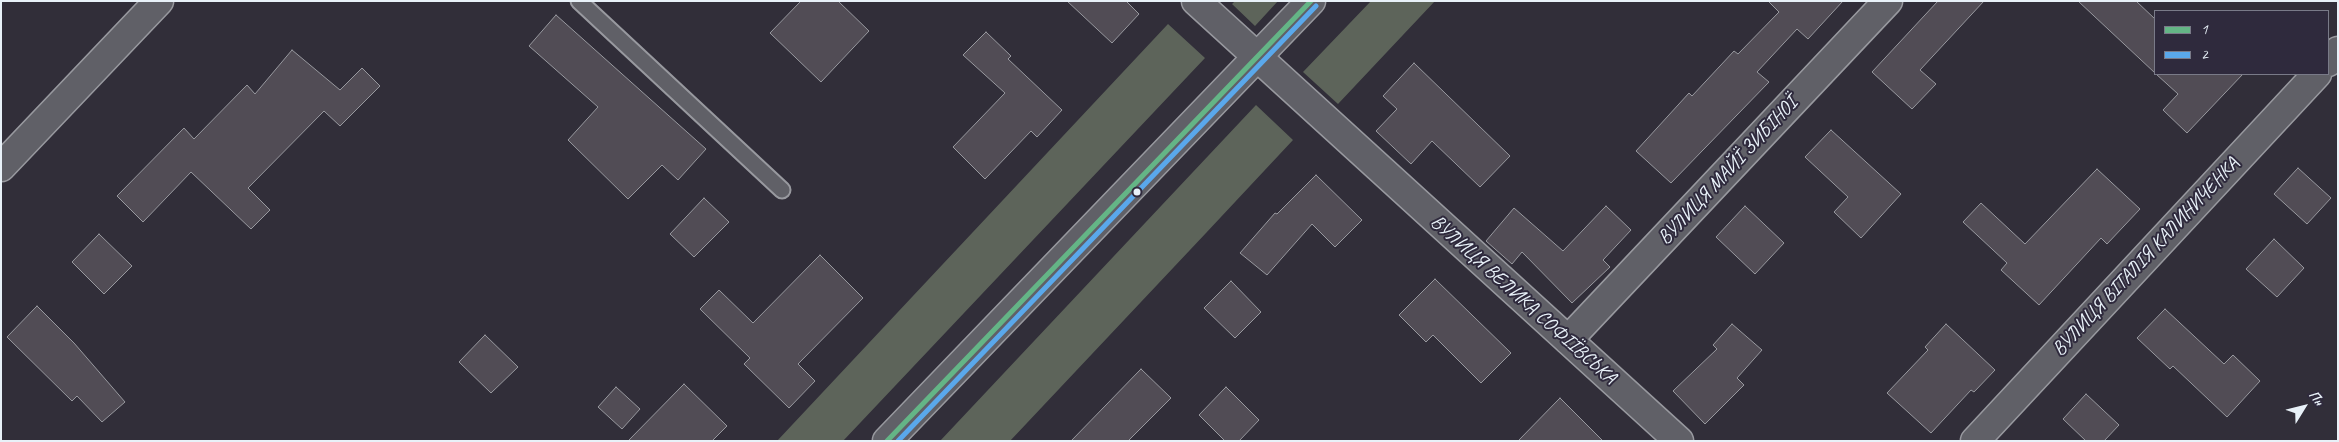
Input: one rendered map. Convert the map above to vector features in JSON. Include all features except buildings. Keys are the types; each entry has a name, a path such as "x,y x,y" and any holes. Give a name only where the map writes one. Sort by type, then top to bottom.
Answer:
{"street":[{"path":"1,167 159,1"},
{"name":"ВУЛИЦЯ ВЕЛИКА СОФІЇВСЬКА","path":"1196,1 1675,440"},
{"path":"887,441 1311,1"},
{"name":"ВУЛИЦЯ МАЙЇ ЗИБІНОЇ","path":"1568,340 1888,1"},
{"name":"ВУЛИЦЯ ВІТАЛІЯ КАЛИНИЧЕНКА","path":"1975,441 2316,75"}],"lane":[{"path":"579,1 782,190"}],"shaded area":[{"path":"1235,1 1278,1 1255,26 1232,4"},
{"path":"1371,1 1435,1 1338,104 1303,72"},
{"path":"1168,24 1205,58 843,441 777,441"},
{"path":"1256,105 1293,140 1206,233 1010,441 940,441"}],"transit line":[{"name":"1","path":"887,441 1311,1"},
{"name":"2","path":"898,441 1316,6"}]}
